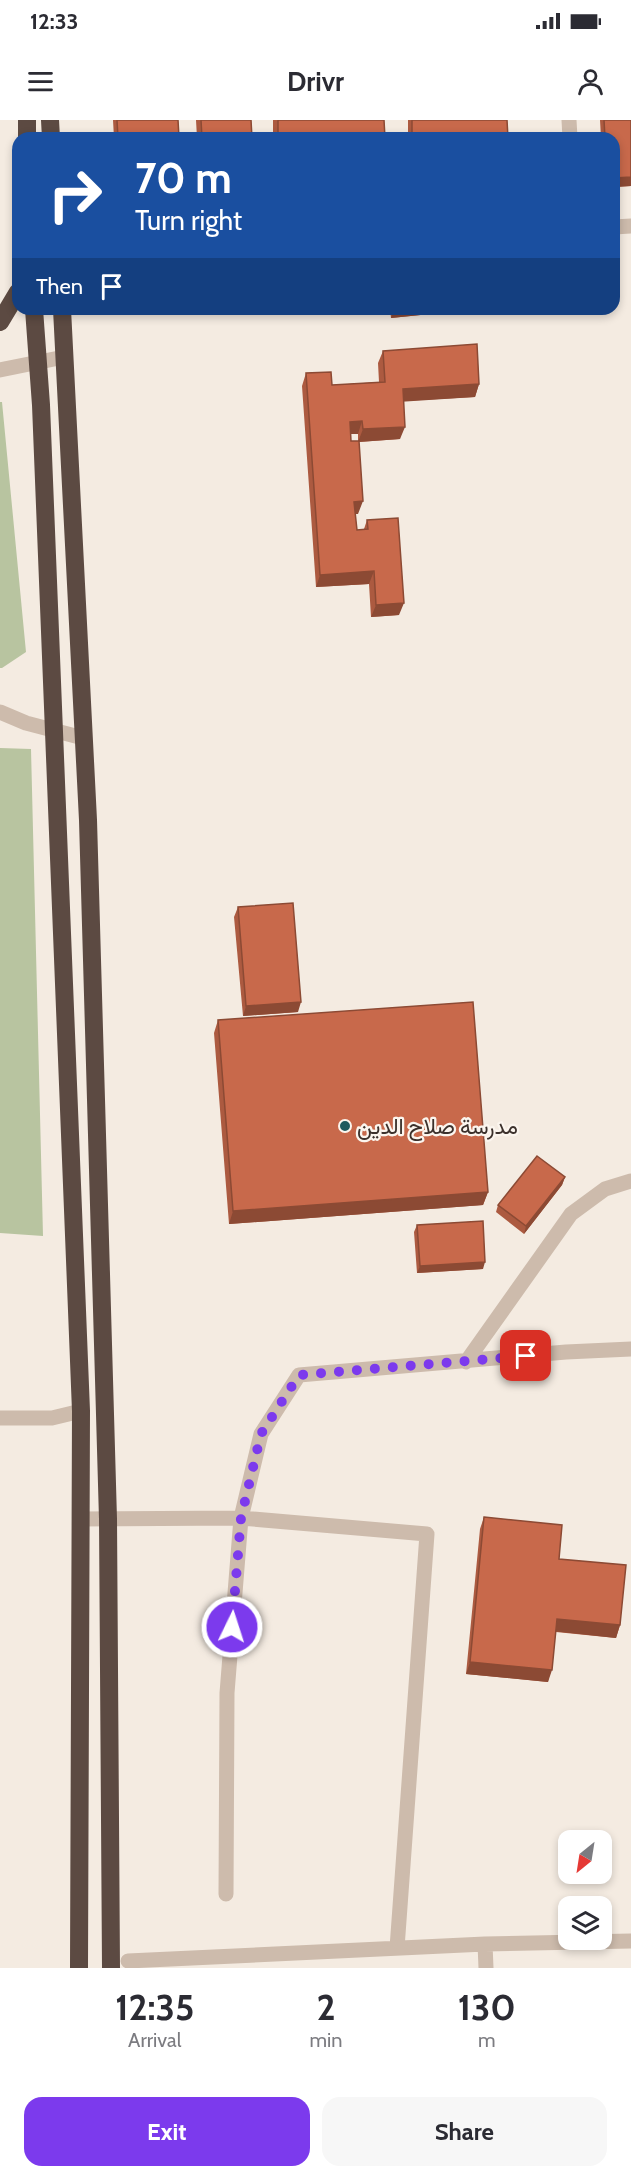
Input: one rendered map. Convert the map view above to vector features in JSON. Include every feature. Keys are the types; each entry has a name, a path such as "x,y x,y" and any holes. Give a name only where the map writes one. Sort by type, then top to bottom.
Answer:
{"highway":[{"path":"0,322 12,301"},
{"path":"35,315 39,360 81,1411 79,1968"},
{"path":"62,315 88,820 119,1964"}],"street":[{"path":"0,370 39,360 64,357"},
{"path":"0,712 26,723 83,738"},
{"path":"466,1362 571,1215 605,1189 631,1181"},
{"path":"226,1894 227,1693 241,1518 261,1434 299,1375 566,1352 631,1349"},
{"path":"0,1418 52,1418 81,1411"},
{"path":"80,1519 241,1518 427,1534 397,1948"},
{"path":"119,1964 484,1944 631,1941"},
{"path":"484,1944 486,1968"}],"green space":[{"path":"0,402 2,402 26,652 2,668 0,668"},
{"path":"0,748 31,749 43,1236 0,1233"}],"building":[{"path":"117,120 178,120 179,132 118,132"},
{"path":"201,120 251,120 252,132 202,132"},
{"path":"278,120 384,120 385,132 278,132"},
{"path":"412,120 507,120 508,132 412,132"},
{"path":"604,120 631,120 631,177 620,178 620,132 605,132"},
{"path":"477,344 479,384 403,389 405,427 363,429 362,421 350,422 351,441 359,441 363,501 354,502 357,530 368,529 367,520 398,518 404,603 376,605 374,571 320,575 306,373 331,372 332,385 385,382 383,351"},
{"path":"293,903 301,1002 246,1006 238,907"},
{"path":"473,1002 488,1192 233,1211 218,1020"},
{"path":"537,1156 565,1177 526,1226 498,1205"},
{"path":"483,1221 485,1262 420,1266 417,1225"},
{"path":"484,1517 562,1525 559,1559 626,1565 620,1625 557,1619 552,1670 470,1662"}],"place":[{"name":"مدرسة صلاح الدين","path":"345,1126"}],"route":[{"path":"232,1627 241,1518 261,1434 299,1375 526,1356"}]}
